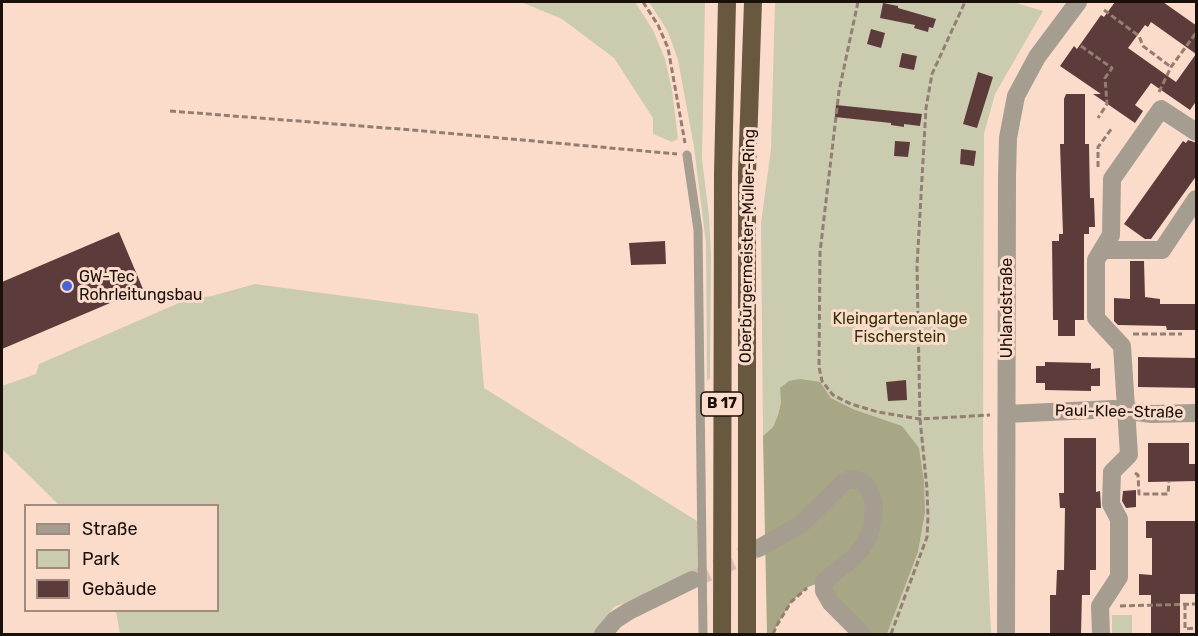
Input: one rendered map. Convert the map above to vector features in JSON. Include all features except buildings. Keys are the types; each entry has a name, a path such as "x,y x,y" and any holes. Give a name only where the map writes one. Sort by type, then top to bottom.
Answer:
{"highway":[{"name":"Oberbürgermeister-Müller-Ring","path":"722,634 723,184 727,2"},
{"name":"Oberbürgermeister-Müller-Ring","path":"747,634 747,173 753,2"}],"street":[{"name":"Uhlandstraße","path":"1006,634 1007,176 1012,113 1016,96 1037,57 1078,2"},
{"path":"1101,634 1100,606 1119,576 1119,519 1111,504 1112,472 1129,455 1122,346 1096,318 1096,260 1111,235 1112,182 1161,109 1197,132"},
{"path":"1102,250 1162,250 1197,200"},
{"name":"Paul-Klee-Straße","path":"1006,414 1126,410 1152,414 1197,413"},
{"path":"759,548 800,525 844,482 851,479 866,485 874,506 869,536 852,559 824,581 824,591 831,603 862,634"},
{"path":"603,634 615,620 629,611 692,579"}],"lane":[{"path":"687,155 698,230 703,634"}],"path":[{"path":"170,111 687,155 668,48 658,25 643,2"},
{"path":"858,2 839,92 820,252 819,367 822,381 833,395 851,404 878,412 920,419 1006,414"},
{"path":"891,634 927,537 927,489 920,419 917,266 926,108 932,75 965,2"},
{"path":"1104,10 1139,36 1143,46 1171,67"},
{"path":"1161,109 1159,91 1171,67 1197,33"},
{"path":"1081,46 1112,68 1106,78 1107,104 1098,118"},
{"path":"1112,128 1098,147 1098,182 1112,182"},
{"path":"1122,346 1126,334 1182,334"},
{"path":"1121,463 1138,475 1139,494 1168,494 1169,482"},
{"path":"773,634 791,602 808,587 824,581"},
{"path":"1185,604 1185,628 1197,628"},
{"path":"1100,606 1197,604"}],"green space":[{"path":"521,2 635,2 653,30 665,59 672,90 678,139 672,142 653,134 653,118 614,58 562,19"},
{"path":"649,2 705,2 702,159 711,254 710,378 707,381 706,243 694,147 678,60 667,30"},
{"name":"Kleingartenanlage Fischerstein","path":"775,2 1013,2 1043,11 995,94 984,134 983,447 991,634 887,634 918,552 925,513 902,426 853,409 831,398 820,383 781,388 778,415 773,427 763,436 761,223 771,149"},
{"path":"255,284 478,314 484,388 697,521 697,574 614,607 594,634 120,634 116,612 219,612 219,504 58,504 2,449 2,386 36,374 39,364 188,299 212,296"},
{"path":"800,379 820,382 831,398 853,409 902,426 919,448 924,481 925,513 918,552 887,634 867,634 824,581 808,587 791,602 773,634 767,634 763,436 773,427 778,415 781,402 780,388 789,381"},
{"path":"1112,615 1132,615 1132,634 1112,634"}],"tunnel":[{"path":"692,580 759,548"}],"place":[{"name":"GW-Tec Rohrleitungsbau","path":"67,286"}]}
